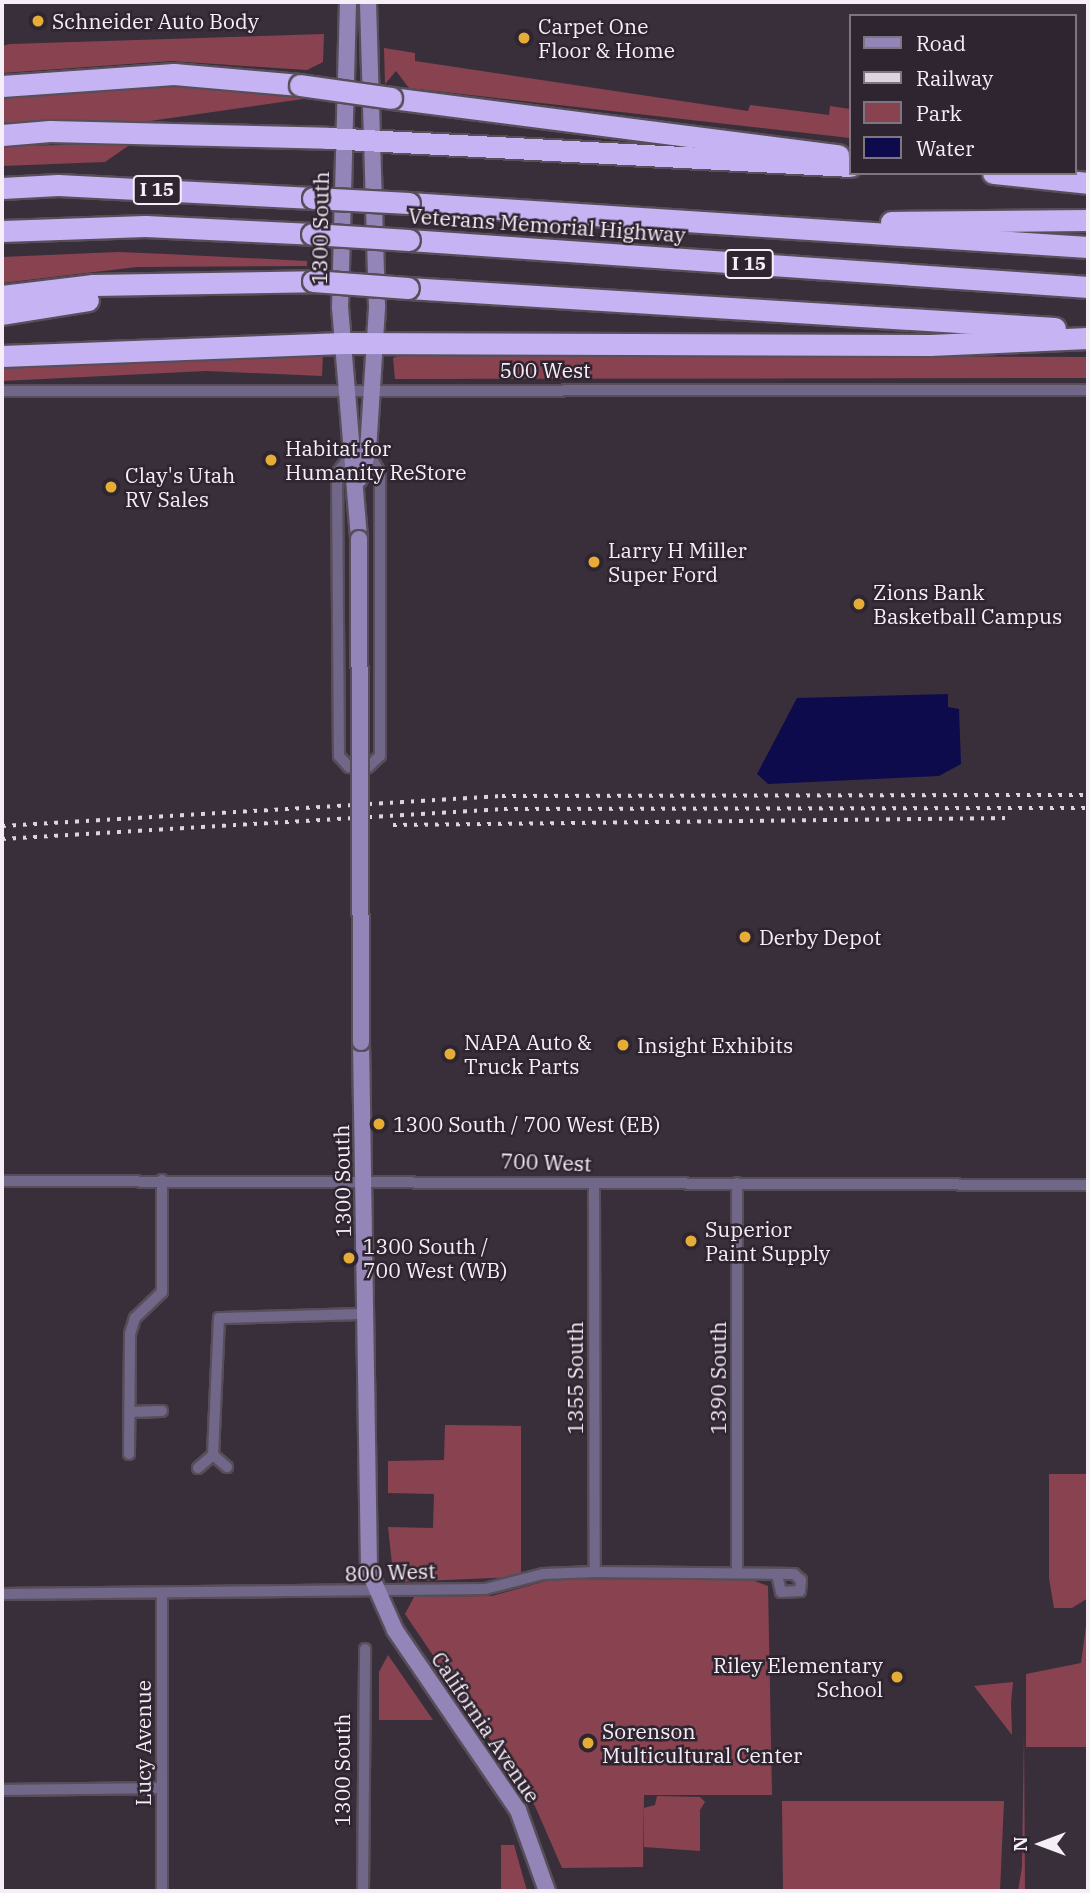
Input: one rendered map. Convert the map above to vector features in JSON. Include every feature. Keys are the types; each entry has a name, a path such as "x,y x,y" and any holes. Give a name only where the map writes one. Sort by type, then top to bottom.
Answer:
{"highway":[{"path":"2,86 174,75 300,85 848,157"},
{"path":"2,135 50,131 343,139 848,166"},
{"path":"1012,175 1088,183"},
{"name":"Veterans Memorial Highway","path":"2,188 58,185 409,203 685,224 1088,247"},
{"path":"685,224 1088,220"},
{"name":"Veterans Memorial Highway","path":"2,231 145,226 312,234 1088,287"},
{"path":"2,296 218,282 313,281 1088,330"},
{"path":"2,314 218,282"},
{"path":"2,356 343,343 930,345 1088,338"}],"main road":[{"name":"1300 South","path":"348,2 343,139 343,343 351,455 359,479"},
{"name":"1300 South","path":"368,2 374,141 375,343 368,451 359,479 361,1042 365,1534 376,1592"},
{"name":"California Avenue","path":"376,1592 403,1643 518,1810 547,1891"}],"street":[{"name":"500 West","path":"2,391 1088,390"},
{"name":"1300 South","path":"351,455 337,472 339,756 349,768 368,767 380,756 380,473 368,451"},
{"name":"700 West","path":"2,1181 363,1178 594,1184 1088,1185"},
{"path":"129,1454 131,1328 162,1292 162,1180"},
{"name":"1390 South","path":"737,1183 737,1573"},
{"name":"1355 South","path":"594,1184 595,1572"},
{"path":"198,1468 214,1455 219,1318 365,1314"},
{"path":"130,1412 162,1412"},
{"path":"214,1455 227,1466"},
{"name":"800 West","path":"2,1594 376,1592 485,1589 543,1574 777,1574"},
{"name":"Lucy Avenue","path":"162,1594 162,1891"},
{"name":"1300 South","path":"363,1891 365,1649"},
{"path":"2,1790 162,1788"}],"green space":[{"path":"324,34 323,62 307,70 171,61 2,73 2,46 10,44"},
{"path":"384,48 415,53 415,61 748,111 750,105 829,115 830,106 848,109 848,138 409,88 396,71 385,84"},
{"path":"177,83 308,92 310,98 136,123 2,122 2,95"},
{"path":"131,144 105,162 2,166 2,146"},
{"path":"118,252 307,261 307,266 137,267 2,283 2,257"},
{"path":"323,354 322,376 206,371 2,381 2,368"},
{"path":"403,354 1088,357 1088,378 395,379 393,358"},
{"path":"445,1425 521,1426 521,1573 514,1577 399,1582 393,1573 388,1527 433,1528 434,1494 388,1493 388,1461 444,1460"},
{"path":"1049,1474 1088,1474 1088,1598 1072,1608 1054,1608 1049,1578"},
{"path":"553,1579 752,1580 768,1586 772,1795 644,1795 643,1867 562,1868 535,1806 405,1614 414,1597 492,1596"},
{"path":"1088,1611 1088,1747 1026,1747 1026,1674 1081,1663"},
{"path":"388,1655 433,1720 379,1720 379,1672"},
{"path":"1013,1682 1011,1703 1012,1735 974,1686"},
{"path":"1024,1732 1025,1891 1018,1891 1022,1867"},
{"path":"657,1796 700,1797 705,1802 700,1810 700,1851 644,1847 644,1808 655,1805"},
{"path":"782,1801 1004,1801 1000,1891 783,1891"},
{"path":"501,1845 514,1845 527,1891 501,1891"}],"water":[{"path":"948,694 948,707 959,709 961,764 939,776 768,784 757,774 797,698"}],"railway":[{"path":"2,826 502,796 1088,795"},
{"path":"2,839 504,809 1088,808"},
{"path":"393,825 1012,818"}],"place":[{"name":"Schneider Auto Body","path":"38,21"},
{"name":"Carpet One Floor & Home","path":"524,38"},
{"name":"Habitat for Humanity ReStore","path":"271,460"},
{"name":"Clay's Utah RV Sales","path":"111,487"},
{"name":"Larry H Miller Super Ford","path":"594,562"},
{"name":"Zions Bank Basketball Campus","path":"859,604"},
{"name":"Derby Depot","path":"745,937"},
{"name":"Insight Exhibits","path":"623,1045"},
{"name":"NAPA Auto & Truck Parts","path":"450,1054"},
{"name":"1300 South / 700 West (EB)","path":"379,1124"},
{"name":"Superior Paint Supply","path":"691,1241"},
{"name":"1300 South / 700 West (WB)","path":"349,1258"},
{"name":"Riley Elementary School","path":"897,1677"},
{"name":"Sorenson Multicultural Center","path":"588,1743"}]}
